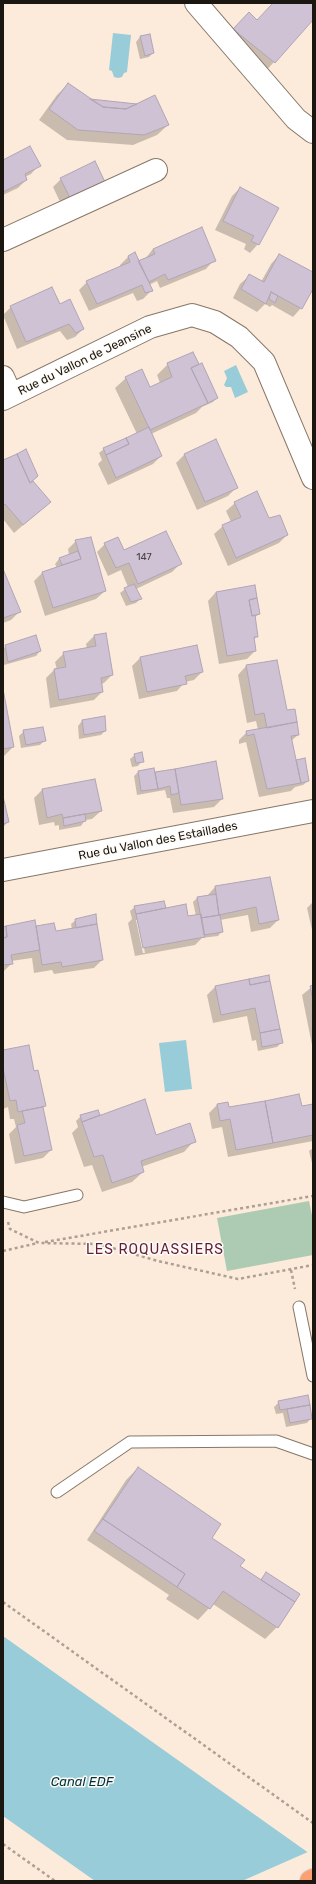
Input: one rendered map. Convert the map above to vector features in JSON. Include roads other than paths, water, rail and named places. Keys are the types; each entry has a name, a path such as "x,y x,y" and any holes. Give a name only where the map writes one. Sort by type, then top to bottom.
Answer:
{"street":[{"path":"196,3 296,119 313,132"},
{"path":"3,240 156,170"},
{"name":"Rue du Vallon de Jeansine","path":"6,391 150,327 192,315 215,322 238,337 264,362 313,478"},
{"name":"Rue du Vallon des Estaillades","path":"3,870 313,811"}],"lane":[{"path":"3,1202 24,1207 77,1195"},
{"path":"299,1307 313,1376"},
{"path":"57,1492 130,1442 276,1441 313,1454"}],"water":[{"path":"113,33 131,35 127,72 124,73 122,77 118,78 114,77 112,71 109,70"},
{"path":"236,365 248,392 235,398 231,387 226,387 224,385 227,378 224,371"},
{"path":"186,1040 192,1089 165,1092 159,1043"},
{"name":"Canal EDF","path":"3,1636 313,1856 313,1881 95,1881 3,1816"}],"district":[{"name":"LES ROQUASSIERS","path":"155,1250"}]}
